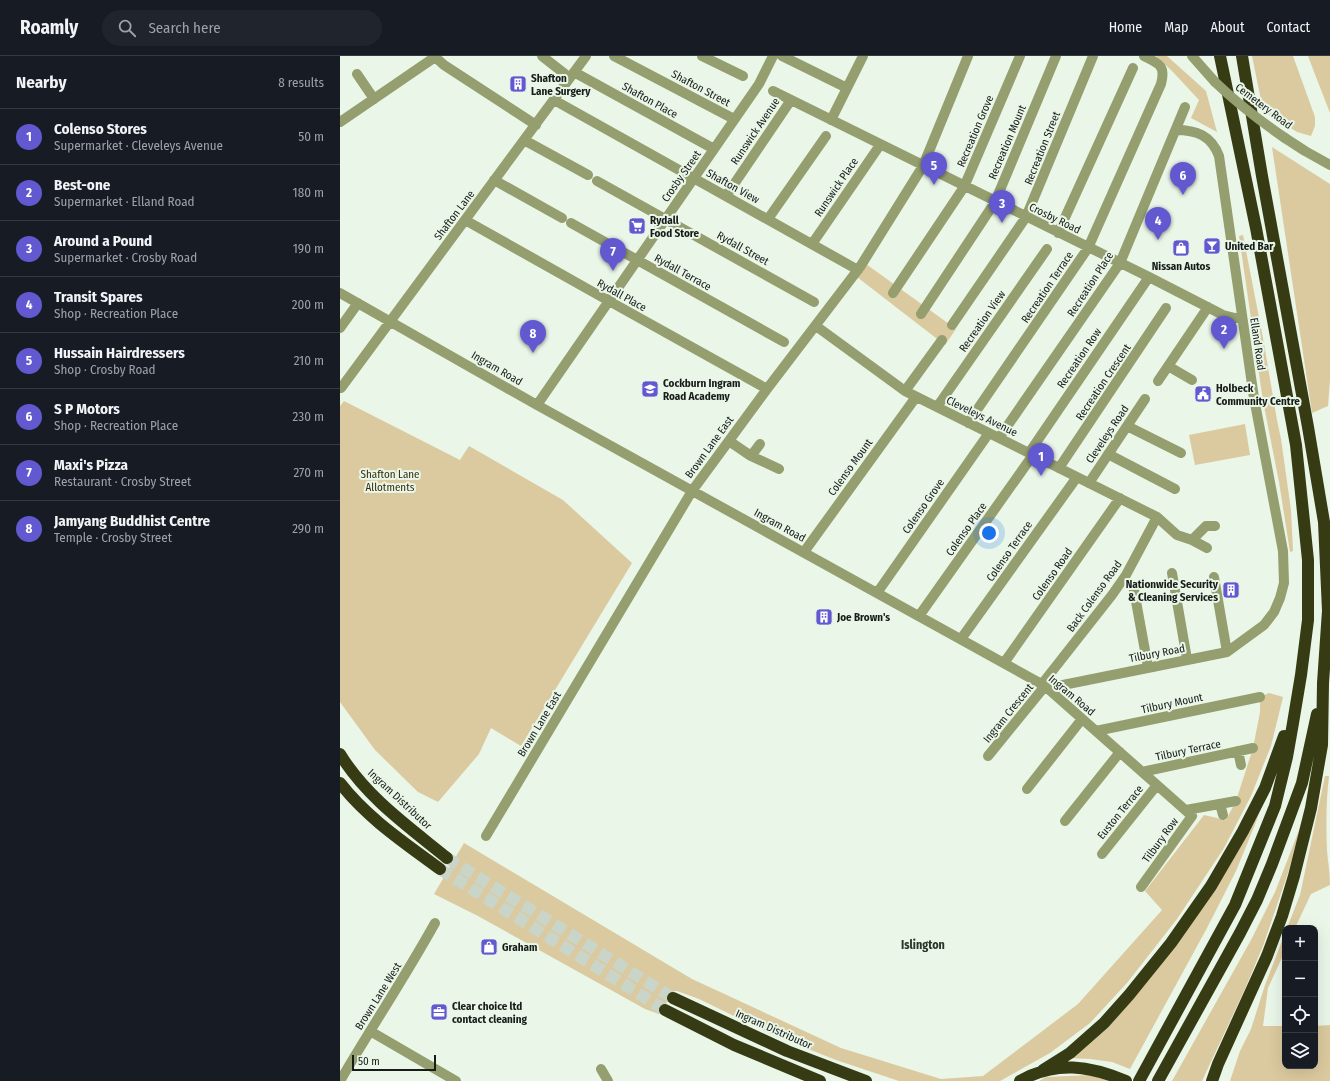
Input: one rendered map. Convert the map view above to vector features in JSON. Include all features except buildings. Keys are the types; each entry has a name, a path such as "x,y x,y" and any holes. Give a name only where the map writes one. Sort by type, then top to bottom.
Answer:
{"highway":[{"path":"1139,1081 1235,905 1275,806 1287,757 1301,675 1308,620 1308,560 1296,445 1256,228 1220,56"},
{"path":"1212,1081 1218,1064 1267,956 1282,916 1312,808 1322,745 1323,683 1328,611 1324,522 1242,56"},
{"path":"1020,1081 1043,1070 1070,1053 1104,1023 1171,943 1212,886 1266,788 1280,748 1301,675"},
{"path":"1158,1081 1240,933 1257,900 1272,864 1302,783 1323,683"},
{"name":"Ingram Distributor","path":"340,754 364,787 447,858"},
{"path":"340,783 347,793 378,821 440,869"},
{"name":"Ingram Distributor","path":"673,998 787,1051 866,1081"},
{"path":"665,1010 734,1044 820,1081"},
{"path":"1043,1070 1073,1066 1109,1074 1126,1081"}],"street":[{"name":"Shafton Place","path":"542,56 572,75 714,149"},
{"name":"Shafton Lane","path":"341,388 586,56"},
{"name":"Shafton Street","path":"614,56 734,119"},
{"path":"702,56 743,76"},
{"name":"Crosby Street","path":"537,405 759,84 773,56"},
{"path":"782,56 847,88"},
{"path":"831,120 862,56"},
{"name":"Brown Lane East","path":"486,836 692,491 767,389 858,270 923,166 968,56"},
{"name":"Recreation Grove","path":"894,293 964,186 1020,56"},
{"name":"Recreation Mount","path":"921,314 995,202 1056,56"},
{"name":"Recreation Street","path":"952,325 1026,217 1093,56"},
{"name":"Recreation Terrace","path":"968,423 1088,248 1161,84 1164,74 1162,68 1144,56"},
{"name":"Cemetery Road","path":"1192,56 1228,95 1253,116 1305,152 1330,165"},
{"path":"340,122 434,57 536,124"},
{"path":"1058,233 1133,68"},
{"path":"356,74 374,99"},
{"name":"Crosby Road","path":"773,91 1223,315 1242,318"},
{"name":"Shafton View","path":"554,100 858,270"},
{"name":"Runswick Avenue","path":"726,196 791,100"},
{"name":"Recreation Place","path":"1000,438 1120,263 1185,107"},
{"name":"Elland Road","path":"1176,130 1196,132 1200,134 1212,143 1219,156 1254,398 1283,551 1284,583 1274,612 1264,625"},
{"path":"768,220 826,136"},
{"name":"Rydall Street","path":"524,140 814,302"},
{"name":"Runswick Place","path":"812,244 880,145"},
{"path":"494,180 562,218"},
{"name":"Rydall Place","path":"465,220 767,389"},
{"name":"Rydall Terrace","path":"571,223 784,342"},
{"name":"Recreation View","path":"937,407 1047,249"},
{"name":"Recreation Row","path":"1031,454 1149,277"},
{"name":"Ingram Road","path":"340,293 537,405 1045,686 1186,810"},
{"path":"340,328 358,303"},
{"path":"1158,381 1208,307"},
{"name":"Recreation Crescent","path":"1059,468 1166,308"},
{"name":"Cleveleys Avenue","path":"816,326 905,392 1157,517 1177,535 1192,540 1207,548"},
{"path":"905,392 942,340"},
{"path":"1168,366 1192,380"},
{"name":"Colenso Mount","path":"804,552 916,397"},
{"name":"Cleveleys Road","path":"1088,483 1145,399"},
{"path":"1127,426 1181,453"},
{"name":"Colenso Grove","path":"877,593 990,433"},
{"path":"729,441 751,456 778,469"},
{"path":"751,456 760,444"},
{"name":"Colenso Place","path":"919,616 1031,454"},
{"path":"1108,454 1175,489"},
{"name":"Colenso Terrace","path":"961,639 1077,477"},
{"name":"Colenso Road","path":"1004,663 1120,498"},
{"name":"Back Colenso Road","path":"1045,686 1126,575 1157,517"},
{"path":"1192,540 1206,526 1215,526"},
{"path":"1172,573 1187,659"},
{"path":"1214,577 1227,652"},
{"path":"1133,585 1148,667"},
{"name":"Tilbury Road","path":"1045,686 1227,652 1264,625"},
{"name":"Ingram Crescent","path":"988,756 1045,686"},
{"name":"Tilbury Mount","path":"1096,731 1256,698 1255,709"},
{"path":"1027,789 1082,719"},
{"name":"Tilbury Terrace","path":"1142,772 1253,748"},
{"path":"1238,751 1241,765"},
{"path":"1065,821 1120,752"},
{"name":"Euston Terrace","path":"1102,854 1157,785"},
{"path":"1186,810 1236,801"},
{"path":"1220,804 1223,815"},
{"name":"Tilbury Row","path":"1141,887 1192,816 1186,810"},
{"name":"Brown Lane West","path":"340,1081 413,962 435,923"},
{"path":"370,1031 454,1081"},
{"path":"601,1069 608,1081"}],"green space":[{"path":"1156,56 1167,56 1206,91 1217,132 1191,118 1199,100"},
{"path":"1252,56 1293,56 1315,117 1315,126 1311,136 1297,132 1268,114 1266,106 1262,105"},
{"path":"1308,56 1330,56 1330,113 1311,64"},
{"path":"1272,147 1330,184 1330,380 1328,406 1312,413"},
{"path":"1243,235 1281,439 1291,510 1293,551 1290,552 1279,482 1263,401 1239,236"},
{"path":"866,264 956,329 945,345 857,277"},
{"name":"Shafton Lane Allotments","path":"344,401 460,460 469,446 563,500 632,563 521,746 491,728 479,754 438,802 418,792 375,750 340,702 340,406"},
{"path":"1245,424 1250,455 1195,465 1189,435"},
{"path":"1269,693 1283,697 1271,746 1251,796 1224,848 1177,919 1127,983 1090,1023 1050,1053 1000,1081 899,1081 836,1060 773,1035 699,999 677,991 674,991 659,1014 645,1009 478,916 434,894 464,843 692,979 841,1048 941,1079 983,1076 1078,1004 1162,910 1145,891 1204,815 1226,820 1236,801 1253,748 1260,712 1260,697"},
{"path":"1325,776 1329,776 1326,832 1330,885 1311,894 1296,925 1288,925 1300,895"},
{"path":"1270,785 1236,871 1207,928 1130,1069 1112,1062 1067,1058 1138,990"},
{"path":"1301,825 1288,873 1263,946 1244,991 1202,1081 1172,1081 1251,940 1275,892"},
{"path":"1282,941 1282,958 1268,988 1263,1026 1282,1026 1282,1069 1318,1069 1318,1026 1330,1025 1330,1081 1230,1081 1240,1051 1251,1029 1265,985"},
{"path":"1090,1075 1109,1081 1039,1081 1046,1077"}],"tunnel":[{"path":"447,858 673,998"},
{"path":"440,869 665,1010"}],"place":[{"name":"Shafton Lane Surgery","path":"518,84"},
{"name":"Hussain Hairdressers","path":"934,185"},
{"name":"S P Motors","path":"1183,195"},
{"name":"Around a Pound","path":"1002,223"},
{"name":"Rydall Food Store","path":"637,226"},
{"name":"Transit Spares","path":"1158,240"},
{"name":"United Bar","path":"1212,246"},
{"name":"Nissan Autos","path":"1181,248"},
{"name":"Maxi's Pizza","path":"613,271"},
{"name":"Best-one","path":"1224,349"},
{"name":"Jamyang Buddhist Centre","path":"533,353"},
{"name":"Cockburn Ingram Road Academy","path":"650,389"},
{"name":"Holbeck Community Centre","path":"1203,394"},
{"name":"Colenso Stores","path":"1041,476"},
{"name":"Nationwide Security & Cleaning Services","path":"1231,590"},
{"name":"Joe Brown's","path":"824,617"},
{"name":"Graham","path":"489,947"},
{"name":"Clear choice ltd contact cleaning","path":"439,1012"}],"district":[{"name":"Islington","path":"923,945"}]}
